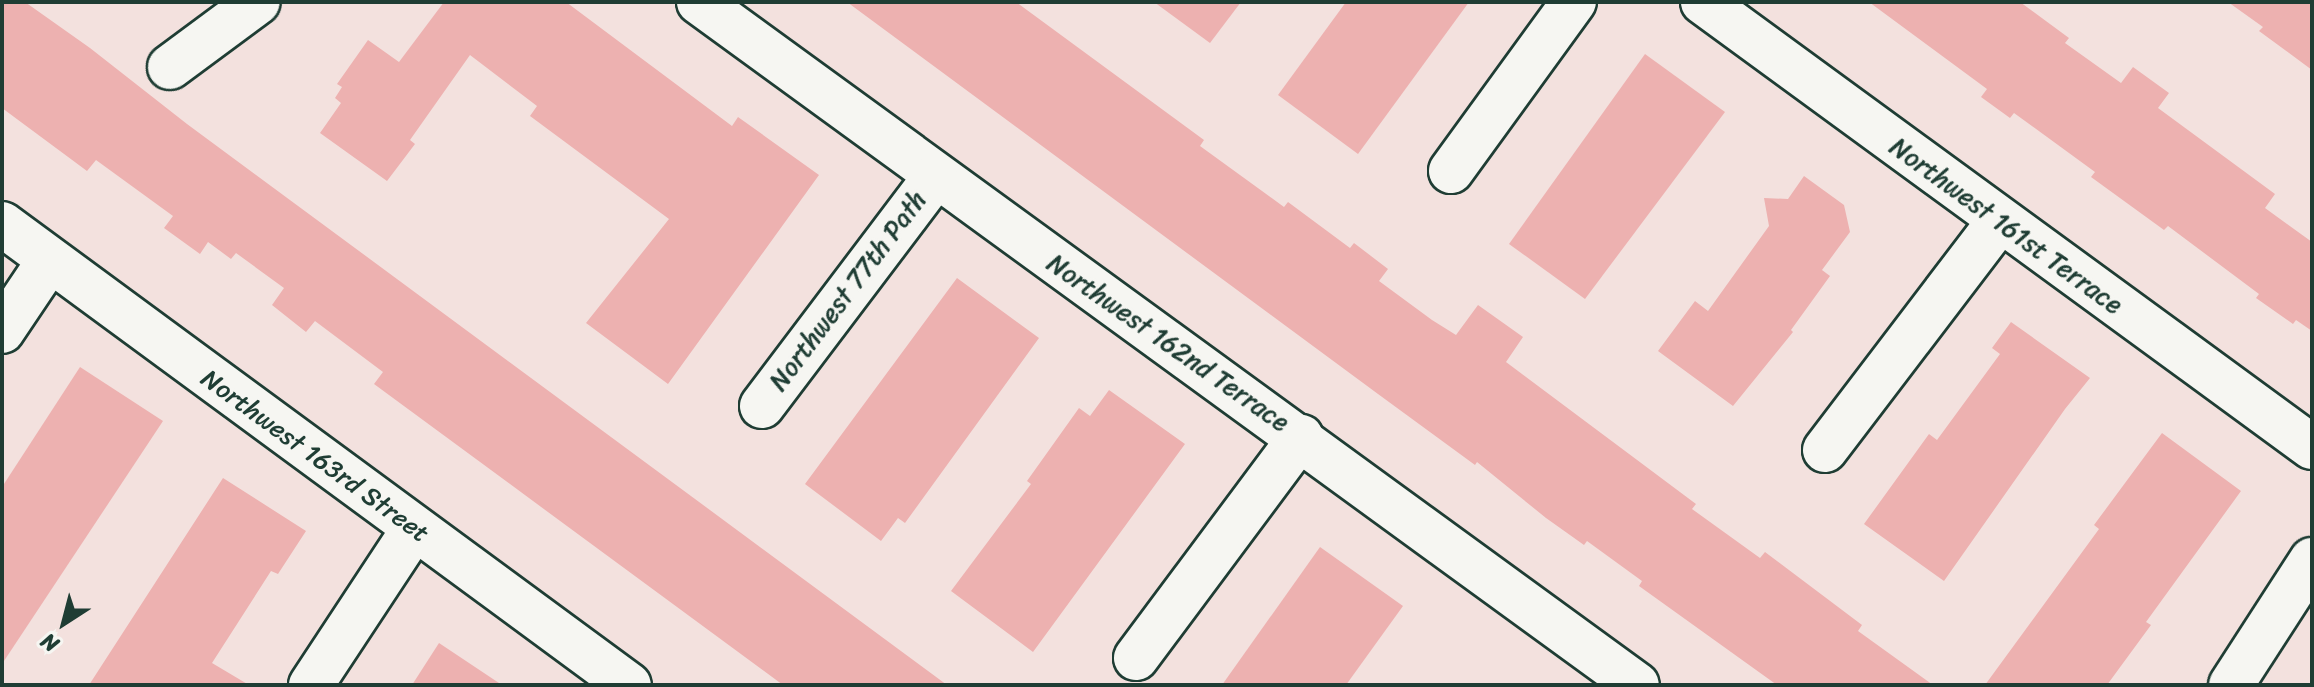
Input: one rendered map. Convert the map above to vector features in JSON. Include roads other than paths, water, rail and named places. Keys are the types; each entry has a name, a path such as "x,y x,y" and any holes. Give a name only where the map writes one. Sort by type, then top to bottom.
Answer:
{"street":[{"path":"170,67 258,2"},
{"name":"Northwest 162nd Terrace","path":"699,2 935,177 1301,437 1637,685"},
{"path":"1451,171 1574,2"},
{"name":"Northwest 161st Terrace","path":"1703,2 1999,222 2312,447"},
{"name":"Northwest 77th Path","path":"762,406 935,177"},
{"path":"1825,450 1999,222"},
{"name":"Northwest 163rd Street","path":"2,224 629,685"},
{"path":"2,331 49,261"},
{"path":"1136,658 1301,437"},
{"path":"311,685 414,529"},
{"path":"2231,685 2312,560"}]}
